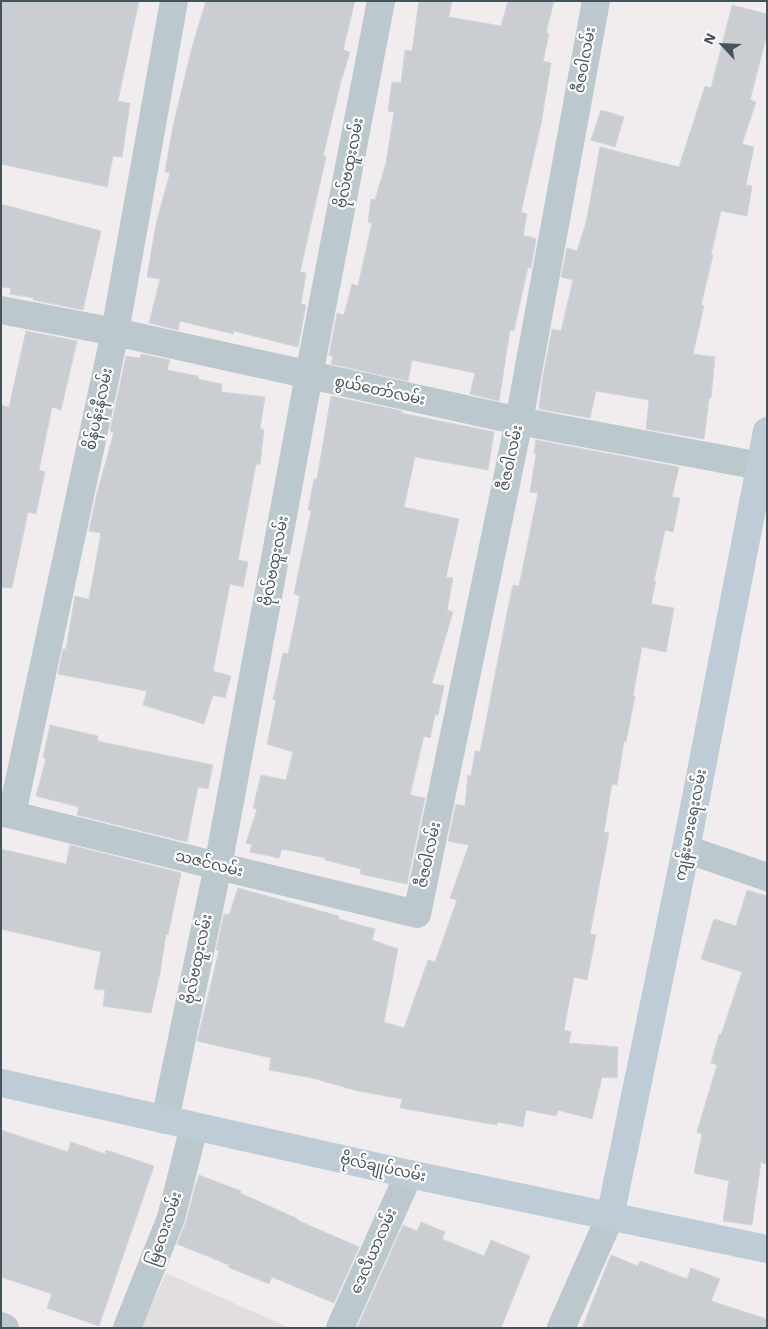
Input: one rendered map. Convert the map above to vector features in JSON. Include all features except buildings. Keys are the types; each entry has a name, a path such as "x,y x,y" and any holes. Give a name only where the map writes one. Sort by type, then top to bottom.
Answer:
{"street":[{"name":"စိန်ပန်းနီလမ်း","path":"7,813 115,332 174,1"},
{"name":"ဗိုလ်ဗထူးလမ်း","path":"164,1120 218,866 309,375 382,1"},
{"name":"ဇီဇဝါလမ်း","path":"417,914 519,421 596,1"},
{"name":"စွယ်တော်လမ်း","path":"1,310 115,332 519,421 760,466"},
{"name":"ကျန်းမားရေးလမ်း","path":"610,1217 686,849 767,431"},
{"name":"သဇင်လမ်း","path":"7,813 417,914"},
{"path":"686,849 767,876"},
{"name":"ဗိုလ်ချုပ်လမ်း","path":"1,1083 409,1174 767,1249"},
{"name":"မြလေးလမ်း","path":"127,1328 171,1218 194,1127"},
{"name":"ဒေလီယာလမ်း","path":"340,1328 409,1174"},
{"path":"561,1328 610,1217"},
{"path":"1,1326 5,1328"}],"shaded area":[{"path":"166,1273 290,1328 141,1328"}]}
